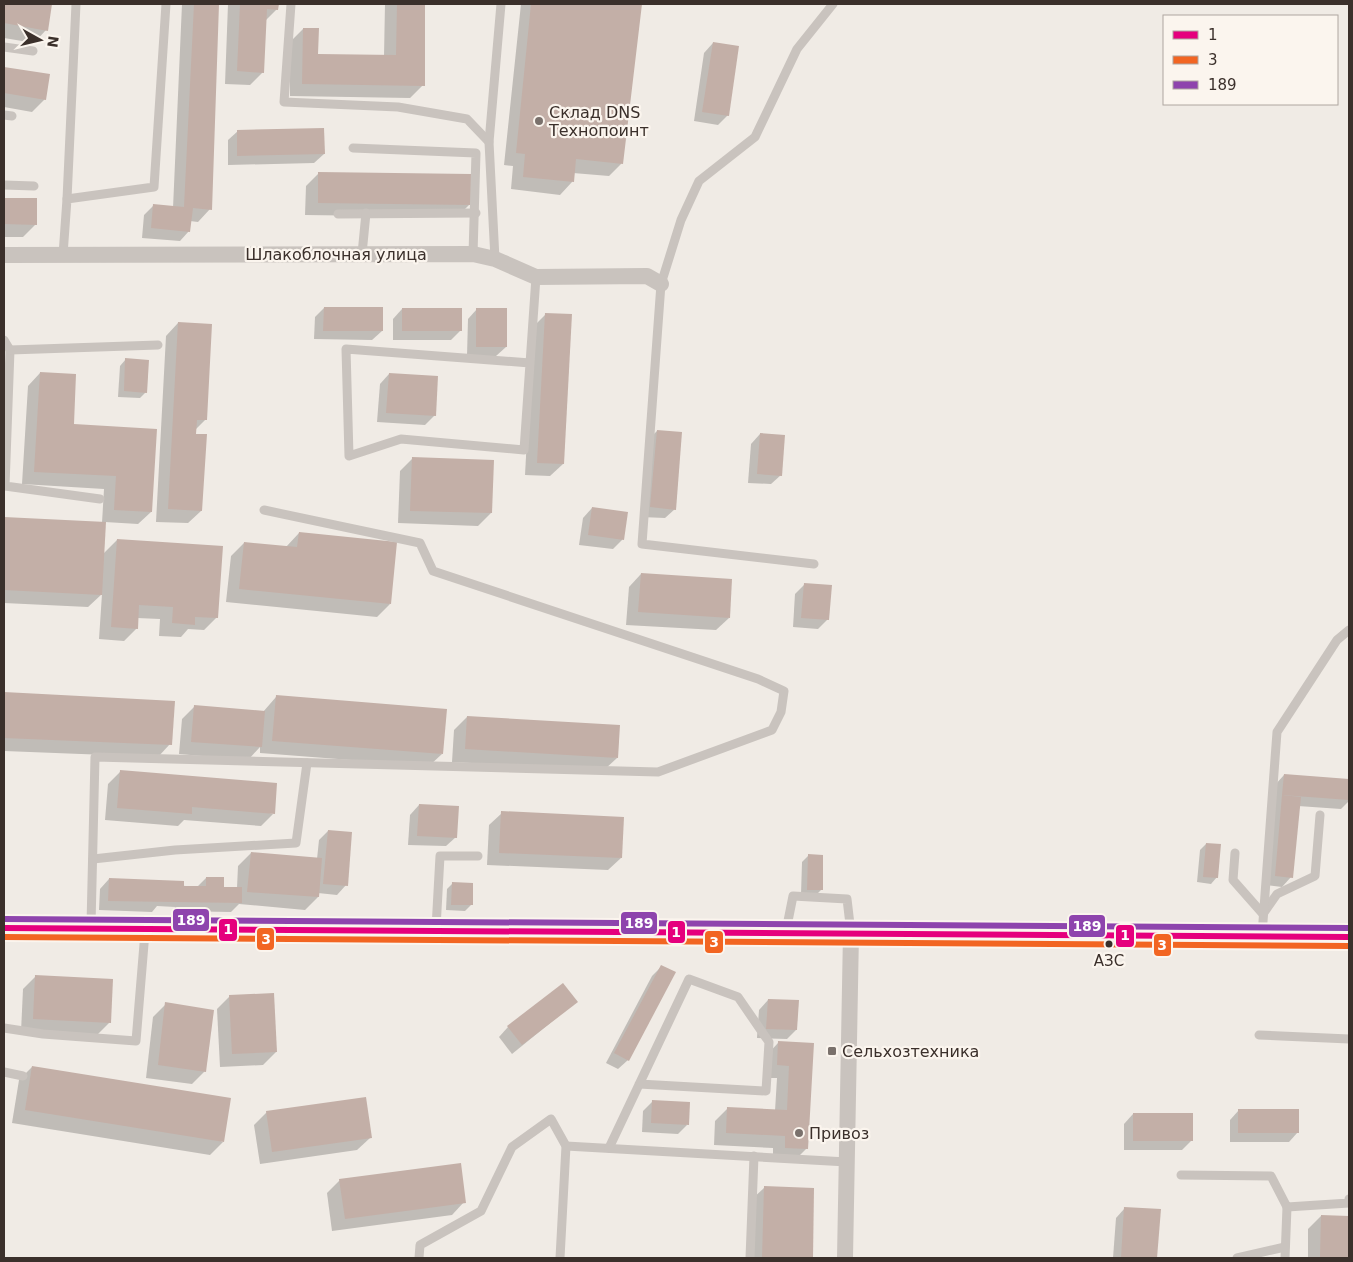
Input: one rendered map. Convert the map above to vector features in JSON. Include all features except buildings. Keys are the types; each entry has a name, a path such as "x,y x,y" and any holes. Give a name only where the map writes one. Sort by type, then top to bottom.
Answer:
{"main road":[{"path":"4,928 851,933 1263,925 1349,937"}],"street":[{"name":"Шлакоблочная улица","path":"4,255 473,254 495,259 536,277 647,276 661,284"},
{"path":"845,1258 851,933"}],"lane":[{"path":"63,255 76,4"},
{"path":"67,199 154,187 166,4"},
{"path":"292,4 284,102 398,107 467,119 489,142"},
{"path":"495,259 496,233 489,142 500,4"},
{"path":"814,564 642,544 661,284 680,220 699,182 755,138 798,49 830,5"},
{"path":"4,47 33,52"},
{"path":"353,148 476,153 476,213 473,254"},
{"path":"4,186 34,186"},
{"path":"362,254 366,213"},
{"path":"338,214 476,213"},
{"path":"530,363 346,348 349,456 401,439 524,450 536,277"},
{"path":"4,340 10,350 5,486 100,498"},
{"path":"10,350 158,345"},
{"path":"91,929 95,757 658,772 772,730 781,712 784,691 758,679 433,571 420,543 264,510"},
{"path":"1263,925 1276,732 1337,640 1349,630"},
{"path":"93,859 175,850 296,844 306,763"},
{"path":"1263,925 1277,894 1315,876 1320,815"},
{"path":"1235,853 1233,880 1263,925"},
{"path":"436,931 440,856 478,856"},
{"path":"785,932 793,896 848,899 851,933"},
{"path":"4,1028 43,1034 136,1041 145,929"},
{"path":"609,1148 639,1084 689,979 738,997 769,1042 766,1091 639,1084"},
{"path":"1259,1035 1349,1039"},
{"path":"4,1072 23,1076"},
{"path":"419,1258 420,1245 481,1211 512,1147 551,1120 566,1146 560,1258"},
{"path":"566,1146 847,1162"},
{"path":"750,1258 754,1156"},
{"path":"1181,1175 1272,1176 1287,1207 1285,1258"},
{"path":"1287,1207 1349,1203 1349,1199"},
{"path":"1237,1258 1285,1247"}],"transit line":[{"name":"189","path":"4,919 1349,928"},
{"name":"1","path":"4,928 1349,937"},
{"name":"3","path":"4,937 1349,946"}],"place":[{"name":"Склад DNS Технопоинт","path":"539,121"},
{"name":"АЗС","path":"1109,944"},
{"name":"Сельхозтехника","path":"832,1051"},
{"name":"Привоз","path":"799,1133"}]}
